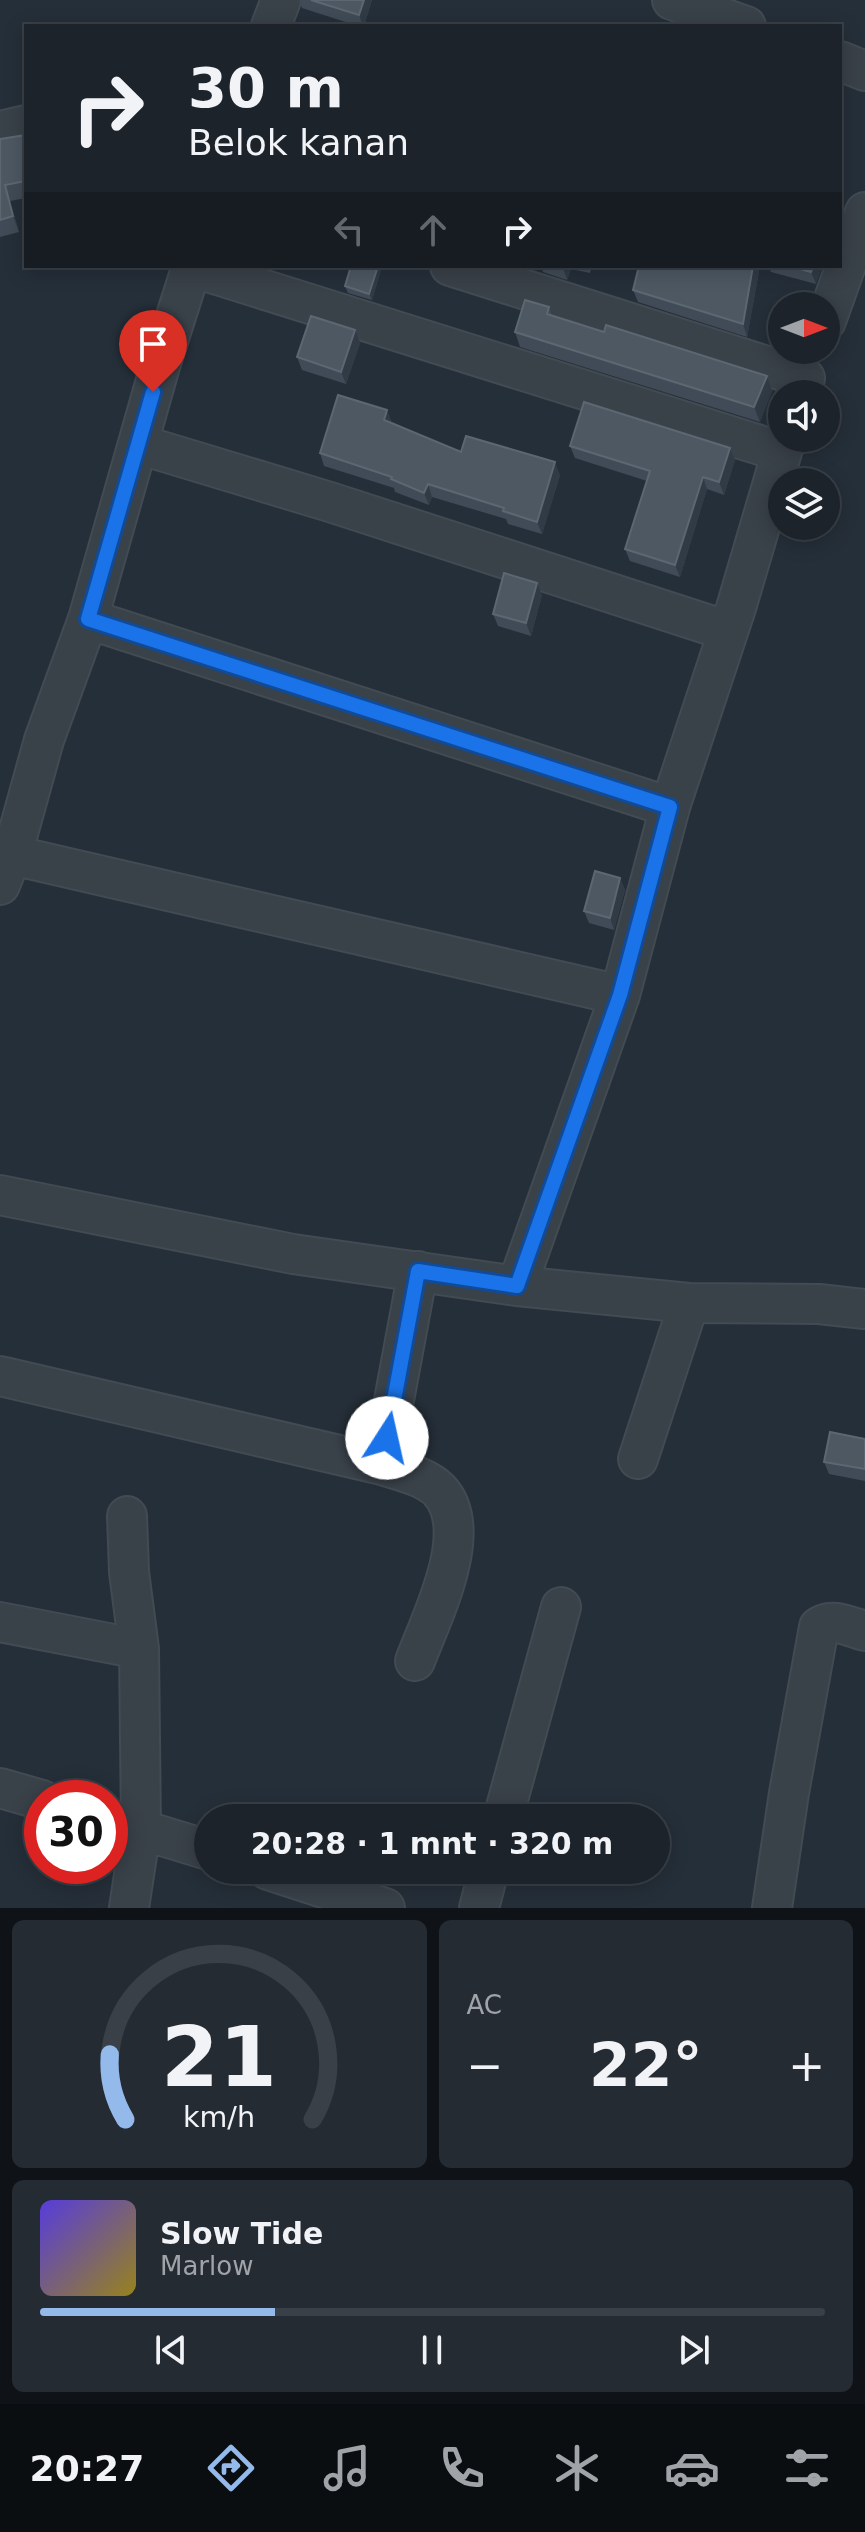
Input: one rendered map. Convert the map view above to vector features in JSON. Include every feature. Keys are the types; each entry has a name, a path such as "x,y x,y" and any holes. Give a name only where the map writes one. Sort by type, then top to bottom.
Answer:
{"street":[{"path":"272,24 281,0"},
{"path":"672,0 740,24"},
{"path":"842,62 865,71"},
{"path":"0,131 24,125"},
{"path":"845,254 865,212"},
{"path":"191,268 88,619 4,863 620,995"},
{"path":"199,268 768,440"},
{"path":"457,268 807,374"},
{"path":"834,292 841,268"},
{"path":"138,444 728,631"},
{"path":"517,1286 620,995 670,807 728,631 782,452"},
{"path":"88,619 670,807"},
{"path":"0,1195 293,1254 517,1286 689,1303 819,1304 865,1309"},
{"path":"382,1465 418,1271"},
{"path":"638,1459 689,1303"},
{"path":"0,1376 382,1465 413,1475 439,1489 454,1525 452,1553 444,1585 415,1661"},
{"path":"127,1516 129,1572 139,1649 128,1797"},
{"path":"507,1804 561,1607"},
{"path":"0,1622 139,1649"},
{"path":"772,1908 819,1627 832,1622 865,1631"},
{"path":"0,1788 24,1795"},
{"path":"128,1825 194,1846"},
{"path":"128,1880 129,1908"},
{"path":"311,1884 385,1908"},
{"path":"479,1908 485,1884"}],"building":[{"path":"311,0 364,0 359,15"},
{"path":"24,135 24,181 5,185 13,216 0,220 0,139"},
{"path":"350,268 377,268 369,294 345,286"},
{"path":"638,268 753,268 743,324 633,290"},
{"path":"525,300 549,307 547,314 604,332 606,325 767,376 754,407 515,332"},
{"path":"311,316 355,330 341,372 297,357"},
{"path":"338,395 387,410 384,420 461,452 466,436 555,462 537,522 428,484 424,493 392,477 320,453"},
{"path":"584,402 730,448 719,482 703,477 675,565 625,549 650,471 570,446"},
{"path":"504,573 537,583 526,623 493,614"},
{"path":"595,871 620,878 610,918 584,911"},
{"path":"830,1432 865,1439 865,1469 824,1462"}],"route":[{"path":"153,392 88,619 670,807 620,995 517,1286 418,1271 387,1438"}]}
